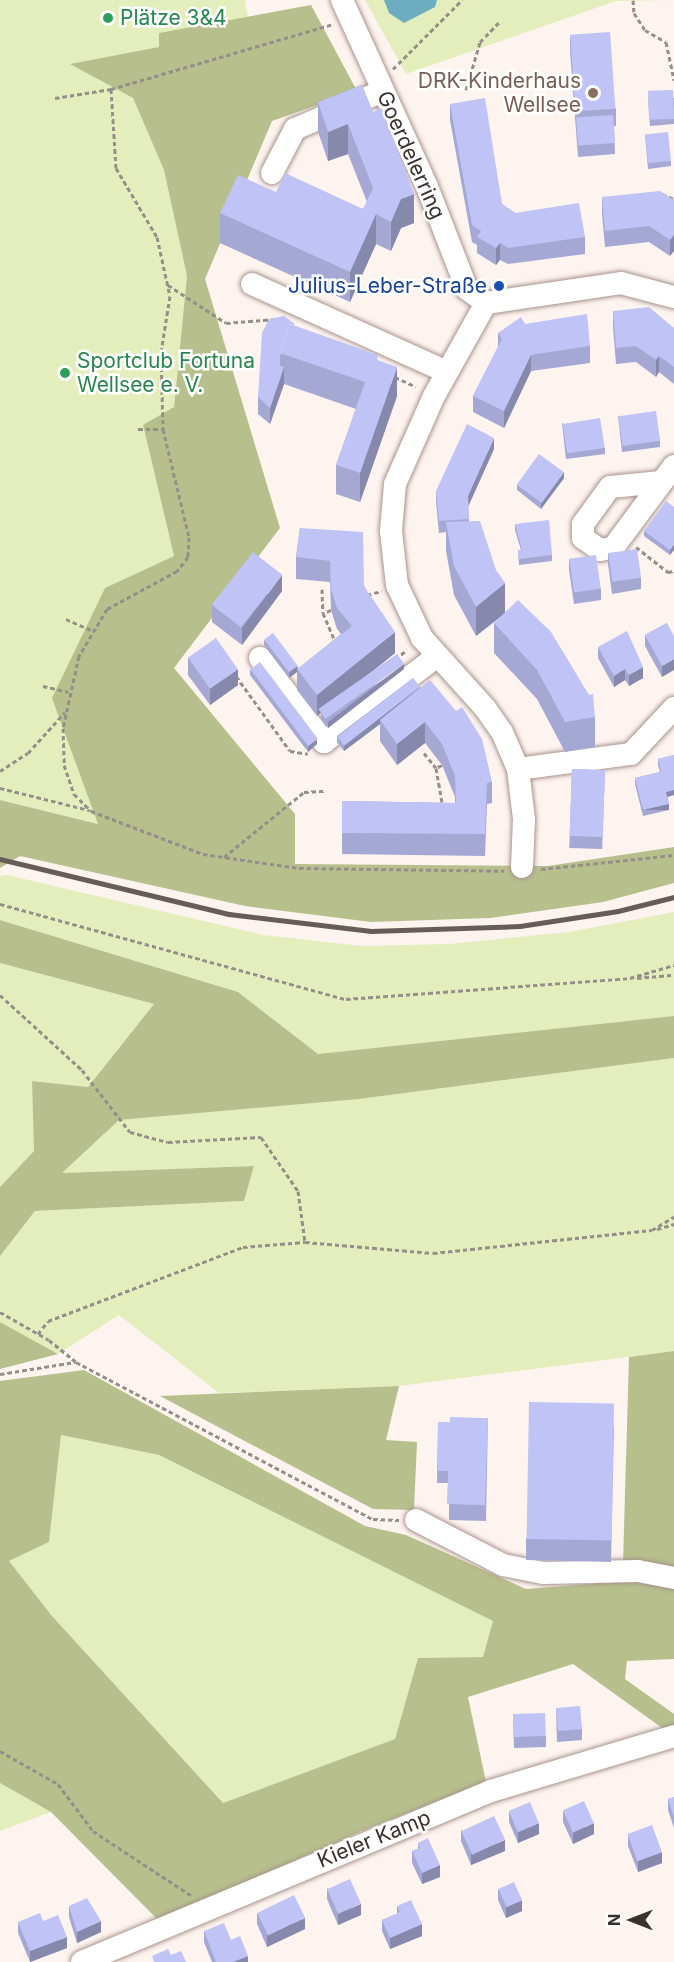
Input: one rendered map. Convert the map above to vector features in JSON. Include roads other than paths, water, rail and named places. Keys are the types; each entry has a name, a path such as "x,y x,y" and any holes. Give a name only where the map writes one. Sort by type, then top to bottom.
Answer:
{"street":[{"name":"Goerdelerring","path":"346,10 426,184 467,289 486,303"},
{"path":"272,173 295,129 383,91"},
{"path":"522,869 524,819 518,769 502,732 485,708 436,657 422,638 397,585 391,531 395,484 434,396 486,303 621,283 671,290"},
{"path":"252,284 447,372"},
{"path":"668,474 613,548 600,550 583,538 583,524 610,487 668,474"},
{"path":"260,658 324,742 436,657"},
{"path":"518,769 631,754 674,708"},
{"path":"416,1520 503,1565 543,1573 638,1571 674,1578"},
{"name":"Kieler Kamp","path":"82,1962 491,1791 674,1736"}],"water":[{"path":"384,0 437,0 435,7 404,23 389,13"}],"railway":[{"path":"0,859 229,914 371,931 520,926 618,911 674,897"}],"place":[{"name":"Plätze 3&4","path":"108,18"},
{"name":"DRK-Kinderhaus Wellsee","path":"593,93"},
{"name":"Julius-Leber-Straße","path":"499,286"},
{"name":"Sportclub Fortuna Wellsee e. V.","path":"65,373"}]}
